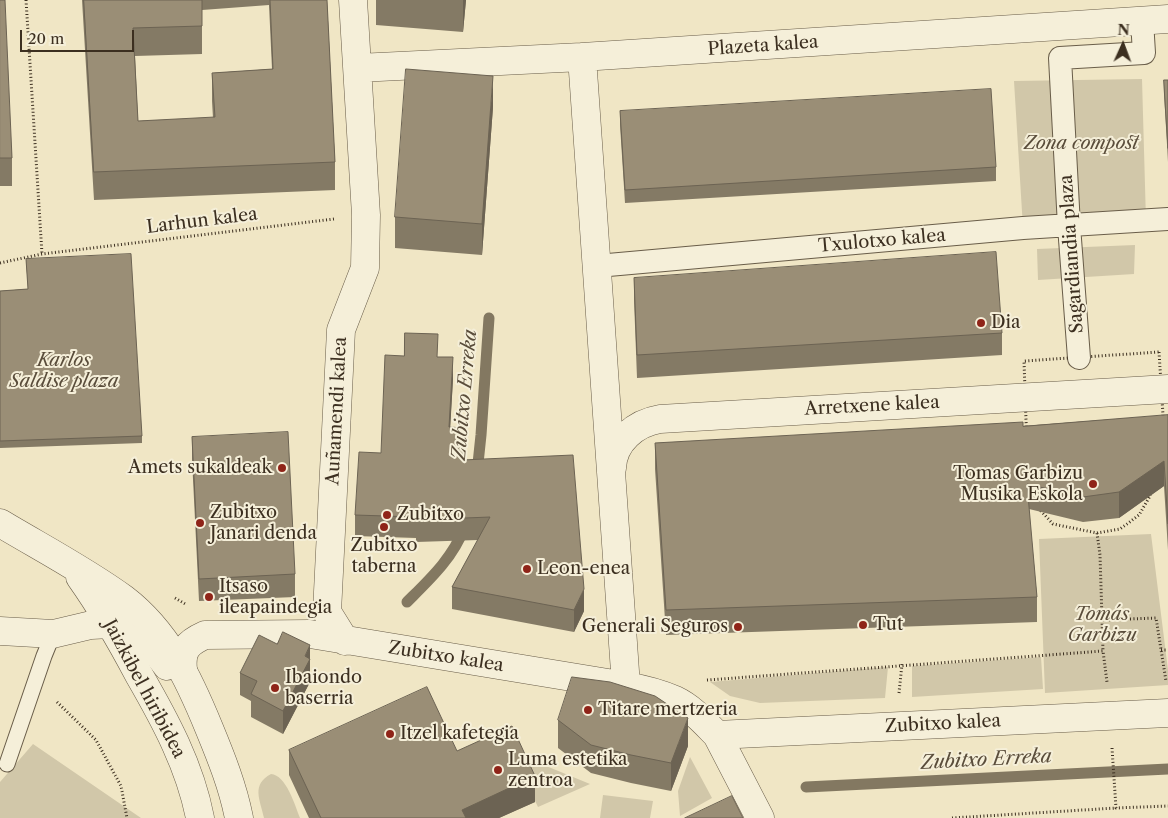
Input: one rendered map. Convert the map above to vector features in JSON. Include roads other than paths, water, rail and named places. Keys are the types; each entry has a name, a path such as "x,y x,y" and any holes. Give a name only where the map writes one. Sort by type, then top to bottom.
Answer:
{"street":[{"name":"Auñamendi kalea","path":"346,641 327,612 341,330 365,268 366,215 354,0"},
{"name":"Plazeta kalea","path":"358,68 582,57 1155,20"},
{"name":"Sagardiandia plaza","path":"1079,358 1069,226 1060,58 1144,53 1155,20"},
{"name":"Arretxene kalea","path":"582,57 626,686"},
{"name":"Txulotxo kalea","path":"597,266 1168,219"},
{"name":"Arretxene kalea","path":"612,477 612,462 618,447 627,434 637,426 648,421 660,419 1168,389"},
{"name":"Jaizkibel hiribidea","path":"0,523 124,600 151,624 174,653 187,678 229,780 239,818"},
{"name":"Jaizkibel hiribidea","path":"74,568 111,624 166,724 192,784 200,818"},
{"path":"0,631 49,645 91,625 111,624 131,629 147,640 166,666 187,678"},
{"name":"Zubitxo kalea","path":"187,678 182,658 186,648 194,640 205,635 310,634 626,686 652,692 677,701 696,714 717,736 760,818"},
{"name":"Zubitxo kalea","path":"717,736 1168,713"}],"lane":[{"path":"7,764 49,645"}],"waterway":[{"name":"Zubitxo Erreka","path":"477,473 489,318"},
{"name":"Zubitxo Erreka","path":"407,602 447,559 464,528"},
{"name":"Zubitxo Erreka","path":"806,787 1168,769"}],"place":[{"name":"Dia","path":"981,323"},
{"name":"Amets sukaldeak","path":"282,468"},
{"name":"Tomas Garbizu Musika Eskola","path":"1093,484"},
{"name":"Zubitxo","path":"387,515"},
{"name":"Zubitxo Janari denda","path":"200,523"},
{"name":"Zubitxo taberna","path":"384,527"},
{"name":"Leon-enea","path":"527,569"},
{"name":"Itsaso ileapaindegia","path":"209,597"},
{"name":"Tut","path":"863,625"},
{"name":"Generali Seguros","path":"738,627"},
{"name":"Ibaiondo baserria","path":"275,688"},
{"name":"Titare mertzeria","path":"588,710"},
{"name":"Itzel kafetegia","path":"390,734"},
{"name":"Luma estetika zentroa","path":"498,770"}],"park label":[{"name":"Zona compost","path":"1081,144"},
{"name":"Karlos Saldise plaza","path":"64,371"},
{"name":"Tomás Garbizu","path":"1102,625"}]}
